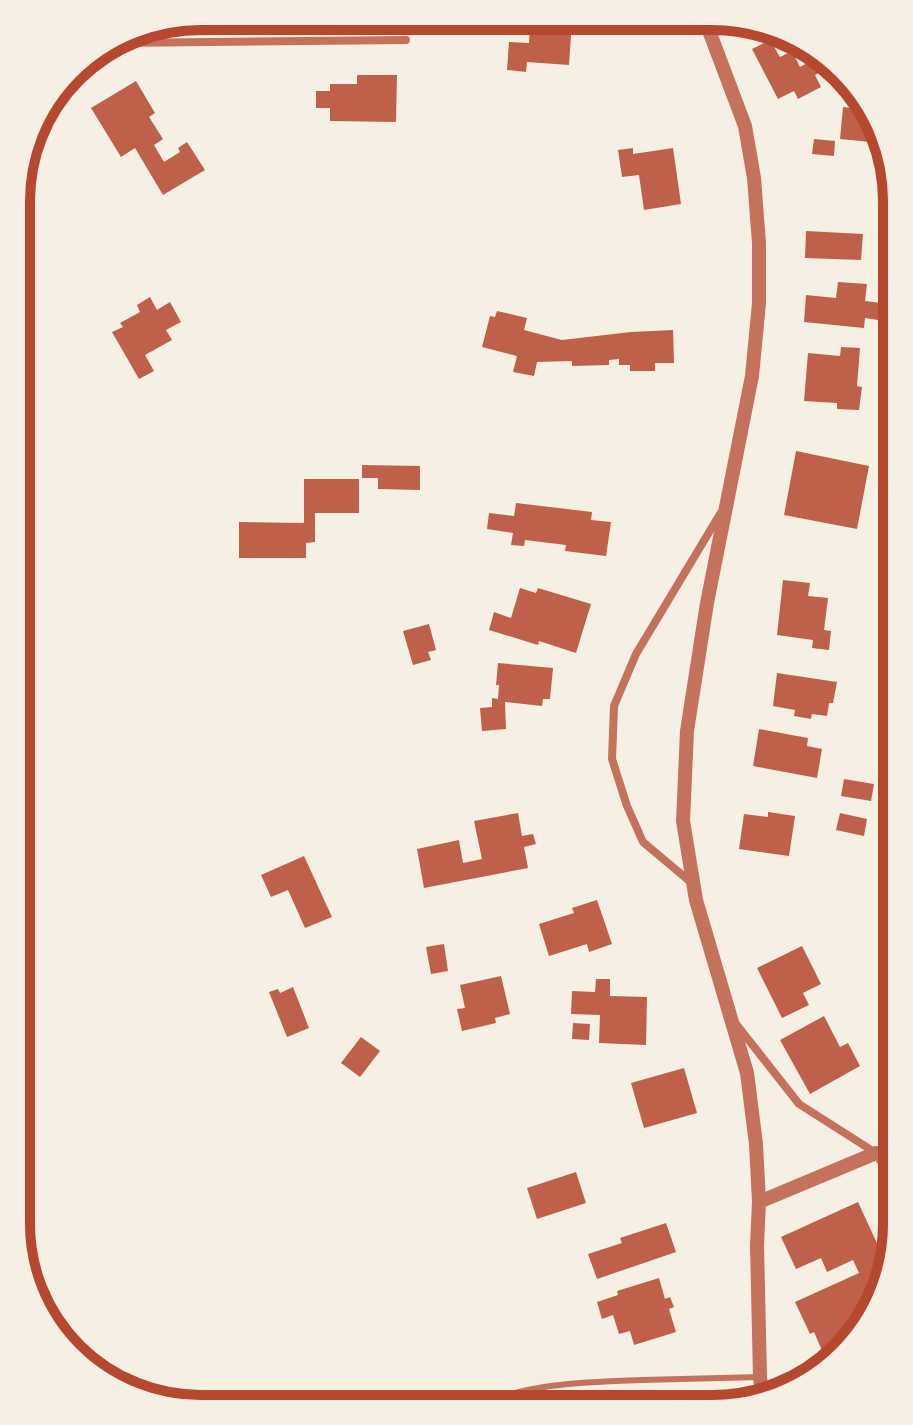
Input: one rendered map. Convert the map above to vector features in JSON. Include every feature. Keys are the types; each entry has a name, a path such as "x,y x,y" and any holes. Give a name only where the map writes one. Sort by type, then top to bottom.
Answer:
{"street":[{"path":"709,30 745,126 754,178 759,303 752,376 707,603 687,731 683,821 699,911 747,1073 759,1202 757,1245 761,1388"},
{"path":"137,43 406,40"},
{"path":"693,885 643,842 627,806 612,759 614,706 636,654 726,504"},
{"path":"730,1017 799,1104 876,1153 883,1165"},
{"path":"759,1202 876,1153"}],"lane":[{"path":"508,1395 570,1382 760,1377"}],"building":[{"path":"530,30 571,30 569,65 527,62 526,72 507,70 509,42 529,43"},
{"path":"770,40 780,57 792,51 800,67 811,61 819,68 821,72 815,75 821,87 798,99 794,91 778,99 752,49"},
{"path":"357,75 397,75 396,122 330,121 330,108 316,108 316,91 330,91 330,84 357,84"},
{"path":"136,81 155,113 149,117 163,139 154,145 164,162 180,152 178,148 187,142 205,170 163,195 135,148 121,157 91,108"},
{"path":"843,107 856,109 870,135 870,142 840,139"},
{"path":"814,139 835,141 834,156 812,154"},
{"path":"633,148 633,154 673,148 681,204 644,210 639,175 622,177 618,150"},
{"path":"806,231 863,234 861,260 805,258"},
{"path":"838,282 867,284 865,301 881,303 878,320 865,318 864,328 804,322 806,295 836,298"},
{"path":"150,297 157,310 170,302 181,322 166,330 172,340 145,355 154,371 139,379 112,332 123,327 120,323 140,312 137,305"},
{"path":"497,311 527,318 524,330 562,340 673,330 674,363 655,363 655,371 630,371 630,365 619,365 619,359 609,360 609,365 572,366 572,361 537,362 534,376 513,372 517,356 482,347 490,316 495,317"},
{"path":"841,347 860,348 857,386 862,387 859,410 837,409 837,403 804,401 808,353 840,356"},
{"path":"796,451 869,466 857,529 784,515"},
{"path":"362,465 420,466 420,490 378,489 378,478 362,478"},
{"path":"304,479 359,479 359,513 315,513 315,542 306,543 306,558 239,558 239,522 304,523"},
{"path":"516,503 592,512 591,520 611,522 606,556 565,551 566,545 525,540 524,546 511,545 513,533 487,529 489,513 514,516"},
{"path":"783,580 810,583 808,596 828,598 824,630 831,631 829,650 812,648 813,640 777,635"},
{"path":"520,588 536,593 538,588 591,604 576,653 489,630 494,612 511,618"},
{"path":"429,624 436,650 428,652 431,660 413,665 403,631"},
{"path":"498,663 553,668 550,699 543,699 542,706 505,702 506,729 482,731 480,708 492,707 492,698 498,699"},
{"path":"777,673 837,682 827,716 812,714 811,719 794,716 795,710 773,706"},
{"path":"759,729 808,738 807,746 822,749 817,778 753,766"},
{"path":"844,779 874,784 871,801 841,796"},
{"path":"768,812 795,816 789,856 739,849 744,814 768,817"},
{"path":"518,813 522,836 533,834 536,844 524,847 528,868 424,888 417,849 459,840 463,863 482,859 474,821"},
{"path":"840,813 867,819 864,836 836,830"},
{"path":"304,856 332,917 305,928 288,890 271,897 261,875"},
{"path":"597,900 612,944 589,952 587,944 549,956 539,924 574,913 572,908"},
{"path":"444,944 448,971 431,974 426,947"},
{"path":"802,946 821,984 803,993 809,1005 782,1018 757,968"},
{"path":"501,976 510,1014 495,1018 496,1023 462,1031 457,1009 465,1008 460,985"},
{"path":"596,979 610,979 610,996 647,997 646,1045 599,1043 600,1015 571,1014 572,991 595,992"},
{"path":"293,987 309,1028 287,1037 269,992 278,989 280,993"},
{"path":"824,1016 840,1047 848,1043 860,1066 810,1094 780,1040"},
{"path":"573,1023 590,1024 589,1040 572,1039"},
{"path":"361,1037 380,1051 360,1077 341,1063"},
{"path":"684,1068 697,1113 644,1128 631,1083"},
{"path":"576,1172 586,1203 537,1219 527,1188"},
{"path":"858,1202 881,1252 865,1300 841,1337 824,1354 795,1302 859,1273 853,1260 827,1272 821,1258 796,1269 781,1237"},
{"path":"666,1223 676,1252 597,1279 588,1254 622,1243 620,1238"},
{"path":"659,1278 665,1299 670,1297 674,1307 669,1309 676,1332 634,1345 630,1331 619,1334 613,1315 602,1319 597,1302 618,1295 617,1291"}]}
